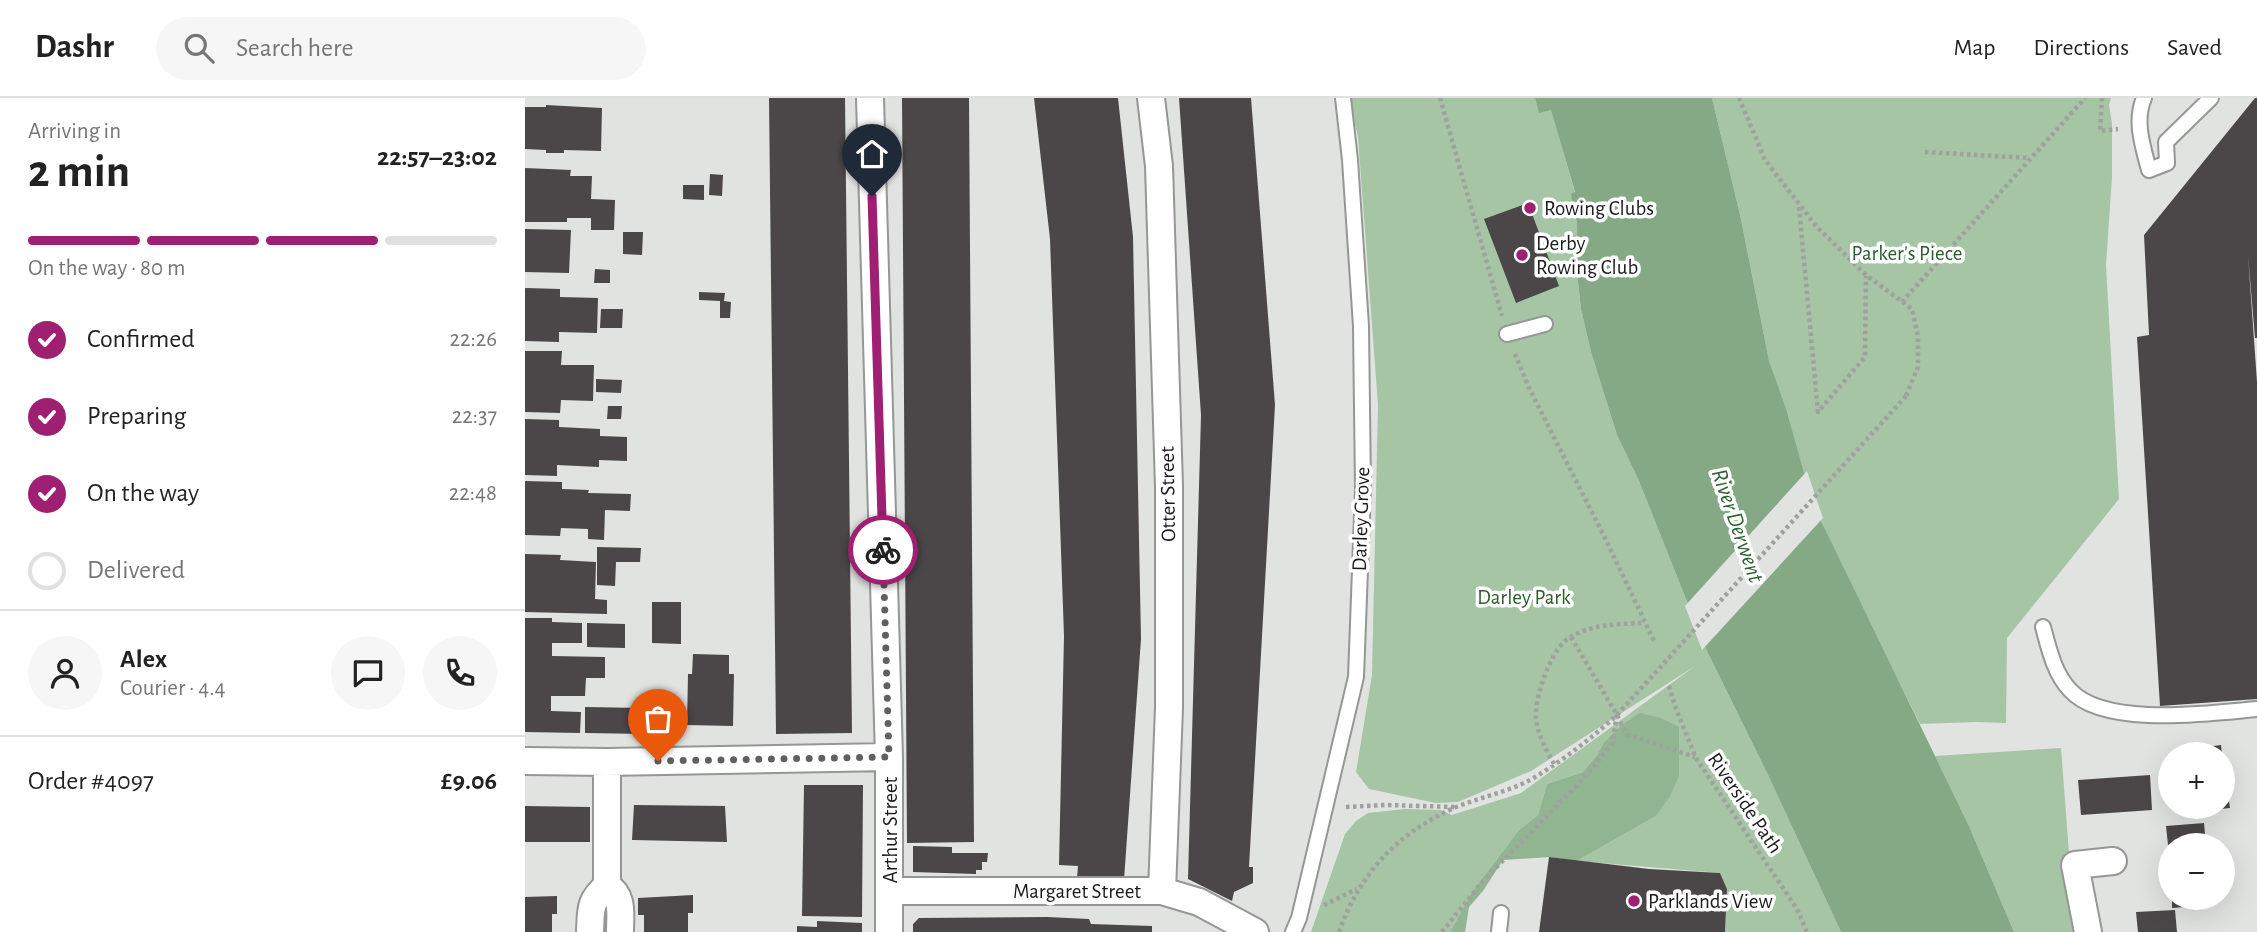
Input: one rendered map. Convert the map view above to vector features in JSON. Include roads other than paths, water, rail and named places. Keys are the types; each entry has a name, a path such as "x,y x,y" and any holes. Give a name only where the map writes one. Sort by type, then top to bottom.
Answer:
{"street":[{"name":"Arthur Street","path":"870,98 889,757 889,932"},
{"name":"Otter Street","path":"1151,98 1159,166 1169,486 1169,708 1162,891"},
{"path":"525,761 889,757"},
{"path":"590,932 591,907 598,894 607,886 607,762"},
{"path":"2088,932 2075,865 2113,861"},
{"path":"607,886 614,890 621,905 620,932"},
{"name":"Margaret Street","path":"890,891 1162,891 1199,902 1255,932"}],"lane":[{"name":"Darley Grove","path":"1293,932 1327,808 1356,677 1363,489 1361,326 1343,98"},
{"path":"2144,98 2139,108 2141,136 2149,170 2167,163 2167,142 2211,98"},
{"path":"1507,334 1545,324"},
{"path":"2043,627 2058,676 2072,693 2090,704 2147,716 2257,709"},
{"path":"1499,932 1501,913"}],"water":[{"name":"River Derwent","path":"1535,98 1712,98 1741,219 1769,361 1806,480 1821,521 1969,826 2014,932 1841,932 1706,649 1639,481 1617,435 1591,352 1581,309 1577,223 1571,194 1575,192 1551,110 1539,113"}],"place":[{"name":"Rowing Clubs","path":"1530,208"},
{"name":"Derby Rowing Club","path":"1522,255"},
{"name":"Parklands View","path":"1634,901"}],"park label":[{"name":"Parker's Piece","path":"1907,253"},
{"name":"Darley Park","path":"1524,597"}]}
